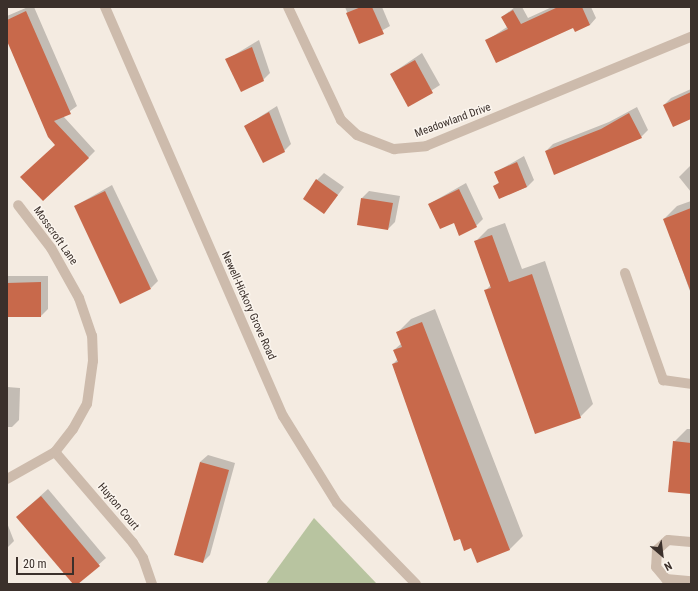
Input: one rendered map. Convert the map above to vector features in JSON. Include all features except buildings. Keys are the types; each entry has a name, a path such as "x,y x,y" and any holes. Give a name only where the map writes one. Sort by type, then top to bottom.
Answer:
{"street":[{"name":"Newell-Hickory Grove Road","path":"105,7 287,424 337,503 416,584"},
{"name":"Meadowland Drive","path":"288,7 341,120 357,135 394,149 426,146 691,38"},
{"name":"Mosscroft Lane","path":"7,479 55,452 87,404 92,373 92,336 65,271 18,205"},
{"path":"625,273 663,380 691,384"},
{"name":"Huyton Court","path":"55,452 133,543 143,558 152,584"},
{"path":"691,542 668,540 657,550 656,568 666,579 691,581"}],"green space":[{"path":"314,518 377,584 266,584"}]}
